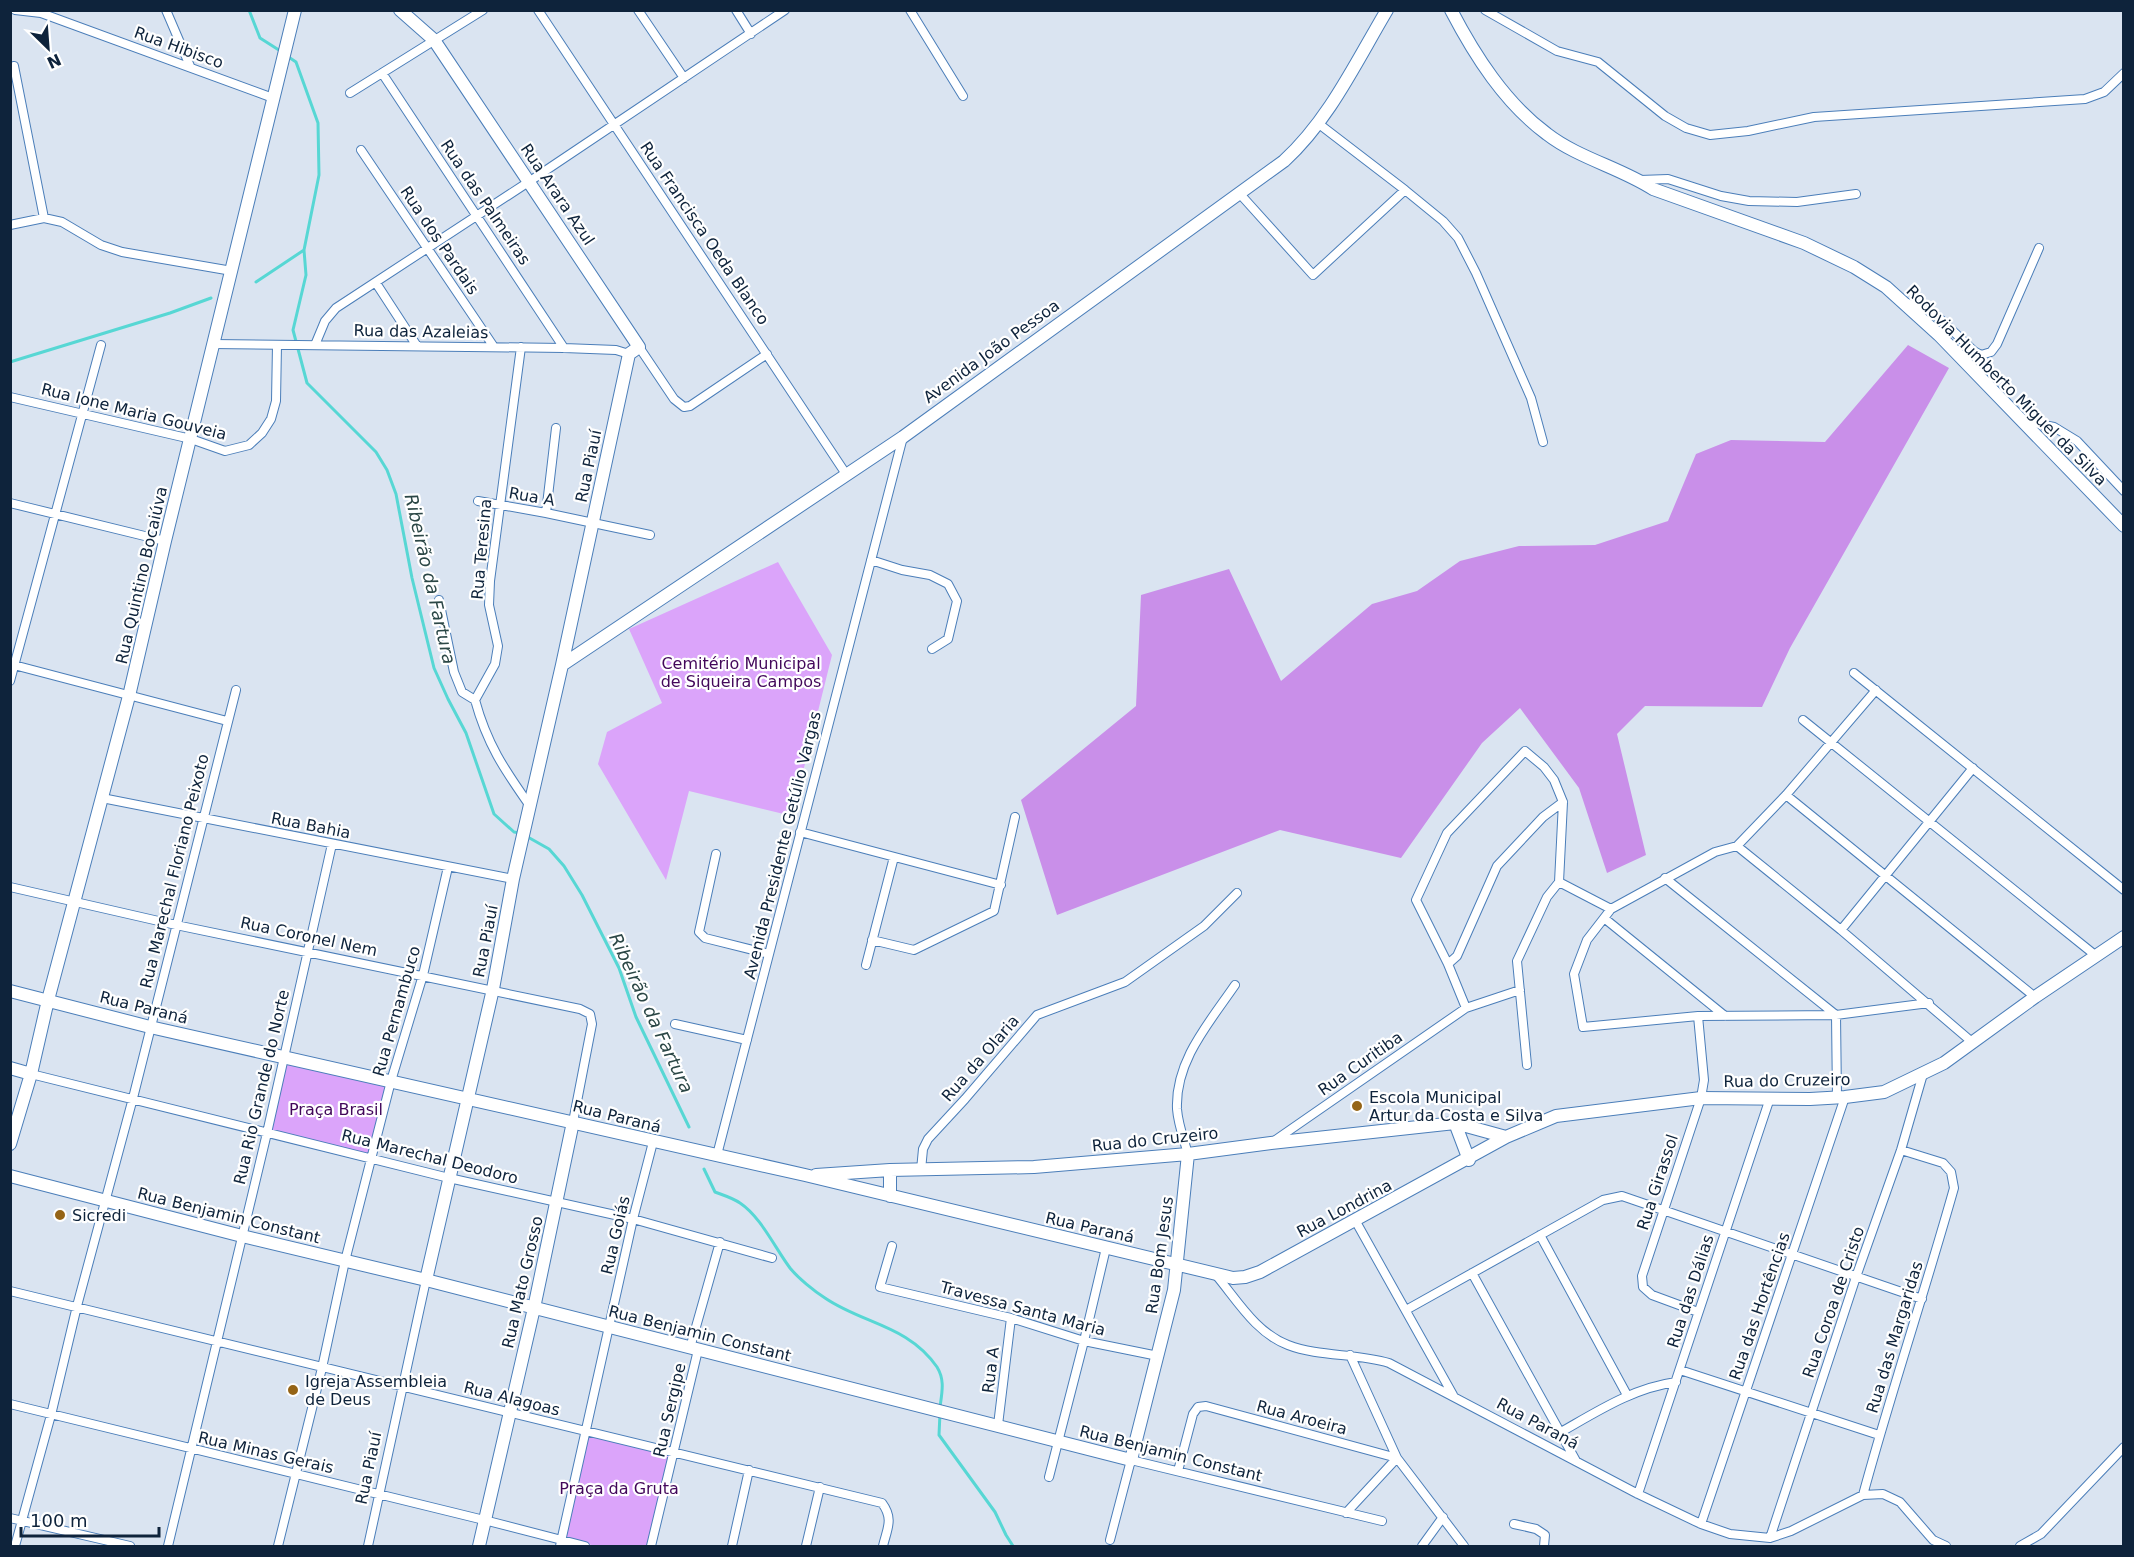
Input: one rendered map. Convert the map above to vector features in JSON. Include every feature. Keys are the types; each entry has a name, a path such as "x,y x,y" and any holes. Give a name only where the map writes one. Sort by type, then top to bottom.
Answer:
{"street":[{"name":"Rua Hibisco","path":"15,10 40,12 273,98"},
{"path":"166,10 190,66"},
{"name":"Rua Quintino Bocaiúva","path":"10,1144 31,1074 48,1000 129,696 295,10"},
{"name":"Rua Arara Azul","path":"400,10 434,40 531,181 634,350 679,404 684,407 690,406 768,354"},
{"path":"350,93 483,10"},
{"name":"Rua Francisca Oeda Blanco","path":"538,10 846,474"},
{"path":"638,10 684,78"},
{"path":"736,10 751,34"},
{"path":"311,345 325,321 336,308 531,181 785,10"},
{"path":"910,10 963,96"},
{"name":"Avenida João Pessoa","path":"562,665 903,437 1284,161 1304,143 1319,124 1387,10"},
{"name":"Rodovia Humberto Miguel da Silva","path":"1451,10 1463,34 1492,78 1518,109 1547,135 1653,189 1804,243 1854,267 1886,287 1939,335 2124,526"},
{"path":"1485,10 1557,51 1598,62 1665,116 1686,128 1710,135 1748,131 1814,117 2085,99 2104,93 2124,73"},
{"path":"14,66 44,218"},
{"name":"Rua das Palmeiras","path":"382,73 564,348"},
{"path":"1319,124 1406,190 1443,221 1458,238 1476,273 1531,398 1543,442"},
{"name":"Rua dos Pardais","path":"361,150 494,347"},
{"path":"1639,180 1668,179 1720,196 1749,201 1797,202 1856,194"},
{"path":"1240,194 1313,275 1406,190"},
{"path":"10,225 44,218 62,222 101,246 122,252 232,271"},
{"path":"1905,303 1934,312 1981,355 1991,352 1997,344 2039,248"},
{"path":"376,283 417,346"},
{"name":"Rua das Azaleias","path":"213,344 634,350"},
{"path":"10,681 101,345"},
{"name":"Rua Ione Maria Gouveia","path":"10,396 191,439 225,451 249,445 262,433 271,419 276,401 277,345"},
{"name":"Rua Teresina","path":"475,700 495,664 498,646 489,605 499,505 521,348"},
{"name":"Rua Piauí","path":"368,1546 402,1386 493,989 513,879 592,523 634,350"},
{"path":"2020,421 2054,427 2077,441 2124,491"},
{"path":"546,513 556,428"},
{"name":"Avenida Presidente Getúlio Vargas","path":"717,1155 903,437"},
{"name":"Rua A","path":"478,501 650,535"},
{"path":"10,503 165,541"},
{"path":"871,560 902,570 930,575 948,584 957,601 948,639 932,649"},
{"path":"439,600 454,672 462,692 475,700 483,729 501,765 530,806"},
{"path":"13,665 227,721"},
{"path":"1854,673 2124,890"},
{"name":"Rua Marechal Floriano Peixoto","path":"15,1546 133,1098 236,690"},
{"path":"1876,690 1786,795 1737,846 1715,852 1611,909 1587,940 1574,974 1583,1027 1698,1016 1836,1015 1929,1003"},
{"path":"1803,720 2096,955"},
{"path":"1466,1008 1448,963 1416,900 1446,833 1525,751 1544,767 1554,780 1563,802 1559,882 1547,897 1517,961 1527,1065"},
{"path":"1841,930 1973,768"},
{"path":"1786,795 2035,997"},
{"name":"Rua Bahia","path":"102,798 204,820 513,879"},
{"path":"1448,963 1457,956 1497,866 1543,817 1563,802"},
{"path":"872,940 914,950 994,911 1015,817"},
{"path":"800,832 1001,885"},
{"name":"Rua Rio Grande do Norte","path":"168,1546 267,1134 332,844"},
{"path":"1737,846 1972,1041"},
{"path":"716,854 699,932 705,939 769,954"},
{"path":"866,965 894,857"},
{"name":"Rua Pernambuco","path":"278,1546 322,1368 345,1261 391,1081 423,975 448,867"},
{"path":"1665,879 1836,1015"},
{"path":"1559,882 1611,909"},
{"name":"Rua Coronel Nem","path":"10,887 176,925 580,1008 590,1014 592,1024"},
{"name":"Rua da Olaria","path":"921,1170 923,1149 928,1139 1038,1015 1125,982 1204,926 1238,893"},
{"path":"1604,918 1725,1016"},
{"name":"Rua do Cruzeiro","path":"1556,1116 1701,1098 1841,1098 1884,1092 1944,1063 1999,1022 2124,937"},
{"name":"Rua Bom Jesus","path":"1110,1540 1174,1290 1188,1154 1177,1111 1178,1083 1189,1053 1235,985"},
{"name":"Rua Curitiba","path":"1271,1143 1466,1008 1520,990"},
{"name":"Rua Paraná","path":"10,991 150,1027 805,1175 1233,1278"},
{"name":"Rua das Hortências","path":"1701,1524 1792,1255 1841,1098 1836,1015"},
{"name":"Rua Girassol","path":"1698,1016 1704,1080 1701,1098 1642,1276 1643,1287 1652,1295 1698,1312"},
{"name":"Rua Mato Grosso","path":"479,1546 534,1308 592,1024"},
{"path":"675,1024 747,1040"},
{"name":"Rua Marechal Deodoro","path":"10,1068 372,1160 633,1219 772,1258"},
{"name":"Rua Coroa de Cristo","path":"1770,1538 1856,1277 1901,1150 1923,1074"},
{"name":"Rua das Dálias","path":"1638,1494 1770,1098"},
{"name":"Rua Londrina","path":"1233,1278 1260,1272 1468,1160 1506,1137 1556,1116"},
{"path":"1455,1123 1468,1160"},
{"name":"Rua do Cruzeiro","path":"805,1175 890,1170 1034,1167 1188,1154 1455,1123 1506,1137"},
{"name":"Rua Goiás","path":"561,1544 652,1142"},
{"name":"Rua das Margaridas","path":"1863,1495 1954,1188 1951,1172 1943,1163 1901,1150"},
{"path":"890,1170 890,1197"},
{"name":"Rua Benjamin Constant","path":"10,1176 1058,1442 1382,1521"},
{"path":"1406,1310 1603,1200 1622,1196 1922,1299"},
{"path":"1354,1220 1454,1396"},
{"path":"1540,1235 1627,1395"},
{"name":"Rua Sergipe","path":"651,1546 674,1453 694,1349 720,1242"},
{"name":"Travessa Santa Maria","path":"892,1246 880,1287 1011,1318 1084,1341 1158,1356"},
{"path":"1049,1477 1106,1248"},
{"path":"1472,1273 1577,1462"},
{"name":"Rua Paraná","path":"1216,1274 1256,1324 1288,1345 1314,1351 1373,1358 1389,1363 1638,1494 1701,1524 1730,1534 1770,1538 1791,1531 1863,1495"},
{"name":"Rua Alagoas","path":"10,1291 882,1503 888,1511 889,1522 883,1546"},
{"name":"Rua A","path":"998,1425 1011,1318"},
{"path":"1350,1355 1397,1458 1464,1546"},
{"path":"1680,1370 1879,1435"},
{"path":"1561,1432 1627,1395 1656,1385 1676,1382"},
{"name":"Rua Minas Gerais","path":"10,1404 484,1520 561,1544 585,1546"},
{"name":"Rua Aroeira","path":"1178,1471 1193,1414 1198,1407 1206,1406 1397,1458"},
{"path":"2020,1546 2041,1534 2124,1447"},
{"path":"1346,1513 1397,1458"},
{"path":"732,1546 749,1470"},
{"path":"806,1546 820,1487"},
{"path":"1863,1495 1883,1494 1900,1502 1933,1540 1946,1546"},
{"path":"1422,1546 1443,1517"},
{"path":"10,1518 130,1546"},
{"path":"1514,1524 1536,1529 1545,1535 1544,1546"}],"green space":[{"name":"Cemitério Municipal de Siqueira Campos","path":"778,562 832,655 792,816 689,791 666,880 598,764 607,732 662,703 629,629"},
{"name":"Praça Brasil","path":"285,1060 388,1082 371,1156 270,1131"},
{"name":"Praça da Gruta","path":"587,1436 671,1454 648,1546 596,1546 566,1539"}],"shaded area":[{"path":"1908,345 1949,368 1790,648 1762,707 1645,706 1617,734 1646,855 1607,873 1579,788 1520,708 1482,743 1401,858 1280,830 1057,915 1021,800 1136,706 1141,595 1229,569 1281,681 1372,604 1417,591 1460,561 1519,546 1595,545 1668,521 1696,454 1731,440 1825,442"}],"waterway":[{"path":"249,10 260,38 282,52"},
{"name":"Ribeirão da Fartura","path":"287,56 296,62 318,123 319,175 304,250 306,275 293,330 307,383 376,452 387,470 396,494 412,578 434,668 466,733 494,814 514,832 520,833"},
{"path":"256,282 304,250"},
{"path":"10,362 170,313 211,298"},
{"name":"Ribeirão da Fartura","path":"526,836 549,849 564,866 582,895 619,968 636,1017 689,1127"},
{"name":"Ribeirão da Fartura","path":"704,1169 715,1192 740,1203 755,1216 790,1268 806,1284 840,1307 884,1326 913,1342 925,1353 937,1367 941,1377 940,1407"},
{"name":"Ribeirão da Fartura","path":"940,1413 939,1435 995,1512 1013,1546"}],"place":[{"name":"Escola Municipal Artur da Costa e Silva","path":"1357,1106"},
{"name":"Sicredi","path":"60,1215"},
{"name":"Igreja Assembleia de Deus","path":"293,1390"}]}
